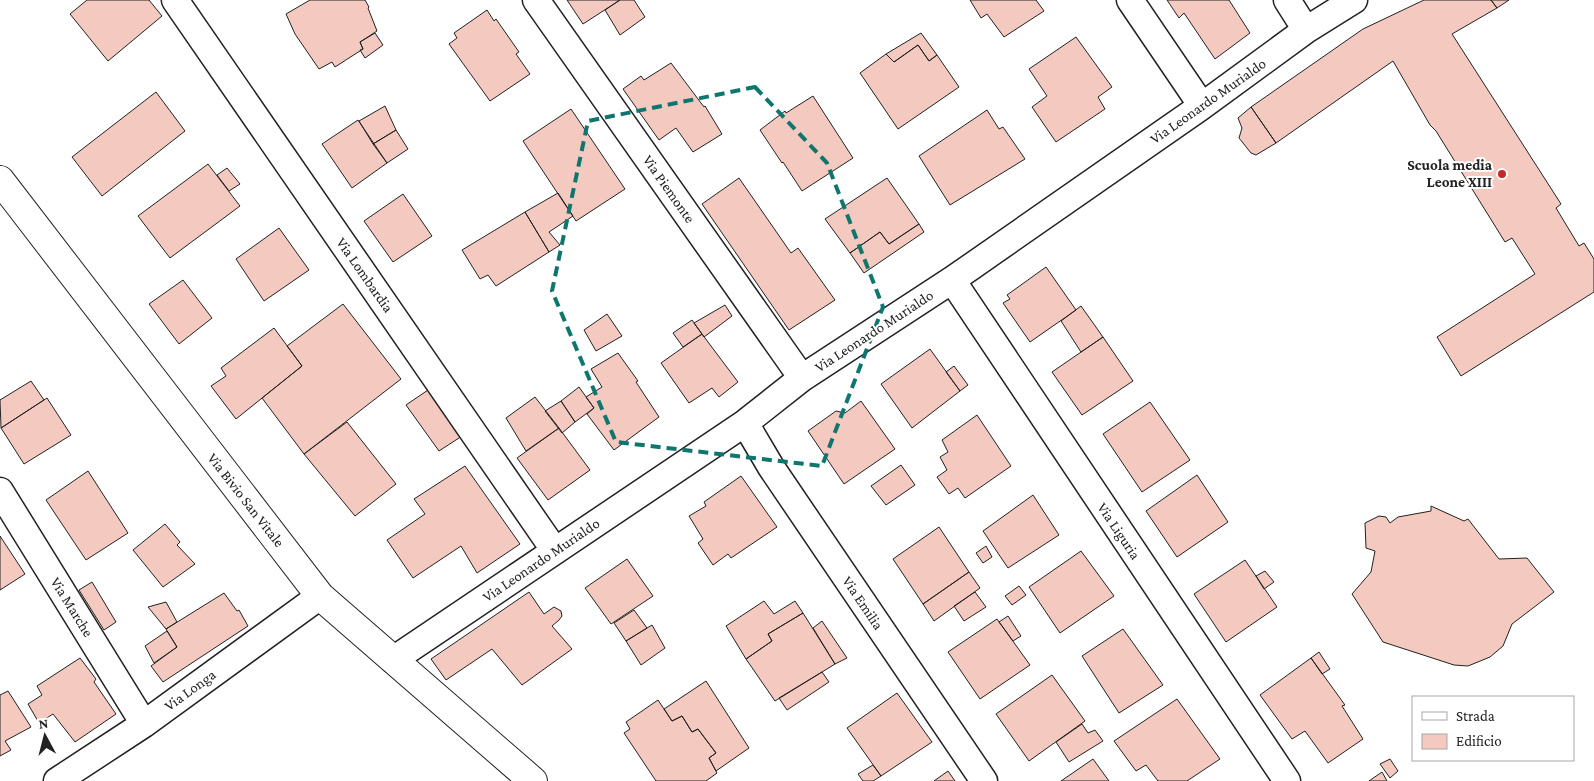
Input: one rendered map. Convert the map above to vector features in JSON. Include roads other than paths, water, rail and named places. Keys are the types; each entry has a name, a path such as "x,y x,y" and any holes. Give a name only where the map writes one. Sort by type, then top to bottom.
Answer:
{"main road":[{"name":"Via Bivio San Vitale","path":"0,180 320,596 533,781"}],"street":[{"name":"Via Lombardia","path":"175,0 555,551"},
{"name":"Via Piemonte","path":"536,0 802,378"},
{"path":"1130,0 1202,106"},
{"path":"1287,0 1306,30"},
{"name":"Via Leonardo Murialdo","path":"393,660 745,423 802,378 952,280 1202,106 1306,30 1354,0"},
{"name":"Via Liguria","path":"952,280 1287,781"},
{"name":"Via Emilia","path":"745,423 770,467 984,781"},
{"name":"Via Marche","path":"0,491 144,724"},
{"name":"Via Longa","path":"57,781 144,724 320,596"}],"place":[{"name":"Scuola media Leone XIII","path":"1502,174"}]}
